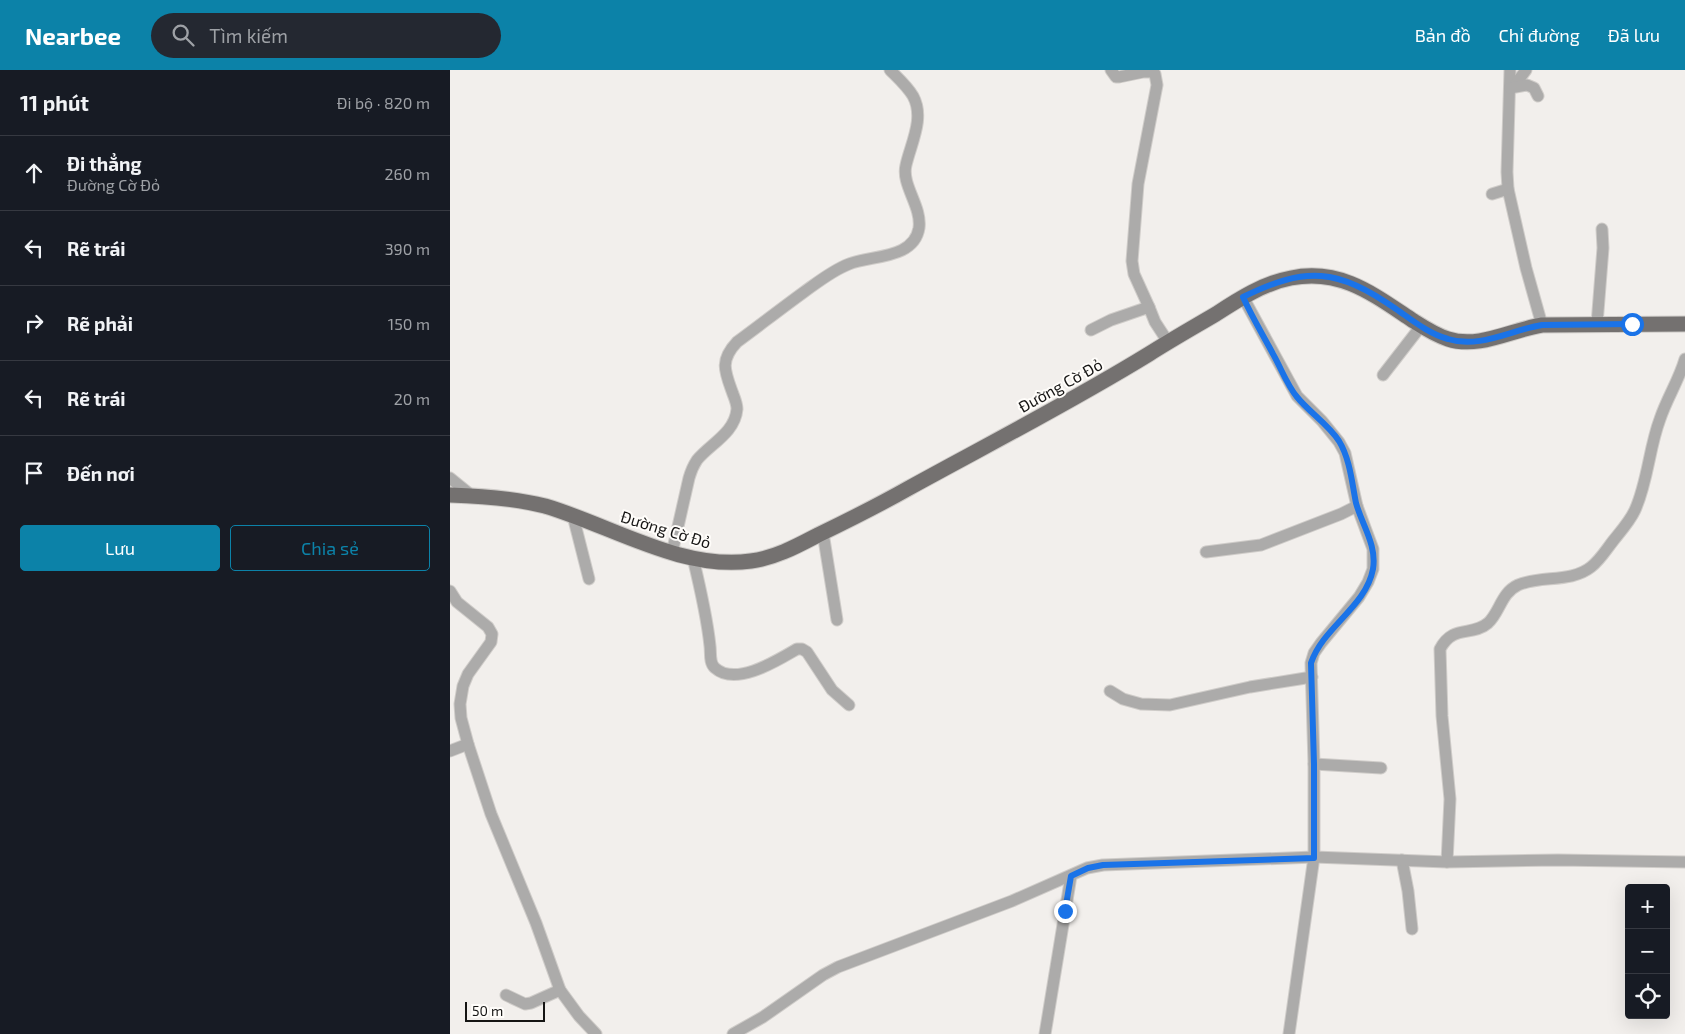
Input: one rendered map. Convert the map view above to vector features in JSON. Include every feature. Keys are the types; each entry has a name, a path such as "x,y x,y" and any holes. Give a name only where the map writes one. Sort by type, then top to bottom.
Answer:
{"main road":[{"name":"Đường Cờ Đỏ","path":"450,495 470,495 525,502 546,507 672,553 693,558 712,562 751,561 785,551 871,509 1106,381 1243,297 1289,278 1321,276 1360,286 1421,326 1448,339 1472,342 1542,325 1685,324"}],"street":[{"path":"672,553 688,478 692,468 706,451 725,436 737,410 735,399 724,371 729,350 827,275 849,264 892,255 904,249 914,239 918,228 918,214 905,175 918,124 918,112 912,94 890,70"},
{"path":"1111,70 1116,77 1120,78 1148,72 1155,74 1156,78 1157,85 1138,184 1132,261 1134,274 1155,322 1168,342"},
{"path":"1510,70 1512,87 1507,172 1508,189 1526,268 1542,325"},
{"path":"1512,87 1526,70"},
{"path":"1512,87 1530,86 1534,88 1538,96"},
{"path":"1492,194 1508,189"},
{"path":"1597,324 1603,248 1602,229"},
{"path":"1243,297 1297,396 1322,421 1339,442 1345,453 1357,506 1372,549 1373,570 1368,582 1359,597 1314,653 1311,663 1314,858 1289,1034"},
{"path":"1091,330 1110,320 1149,307"},
{"path":"1383,375 1421,326"},
{"path":"1447,862 1450,798 1442,716 1440,649 1445,640 1454,635 1480,628 1487,624 1492,619 1505,596 1517,586 1584,572 1598,561 1634,512 1642,491 1659,420 1679,377 1685,359"},
{"path":"450,478 470,495"},
{"path":"1206,552 1261,545 1357,506"},
{"path":"573,516 589,579"},
{"path":"823,533 837,620"},
{"path":"693,558 704,610 711,664 714,668 720,672 730,674 749,673 772,664 797,649 802,649 832,690 849,705"},
{"path":"450,591 457,602 488,627 492,634 491,642 477,659 463,686 460,704 461,718 468,744 491,814 536,923 560,990 579,1016 596,1034"},
{"path":"1110,692 1123,699 1141,704 1170,705 1250,687 1312,677"},
{"path":"450,752 468,744"},
{"path":"1314,764 1381,768"},
{"path":"733,1034 763,1017 816,979 838,967 1012,901 1088,868 1118,863 1314,858 1447,862 1558,860 1685,862"},
{"path":"1402,860 1408,890 1412,929"},
{"path":"1045,1034 1071,876"},
{"path":"506,995 525,1004 531,1004 560,990"}],"route":[{"path":"1065,911 1071,876 1088,868 1118,863 1314,858 1314,726 1311,663 1314,653 1321,642 1359,597 1368,582 1373,570 1372,549 1357,506 1345,453 1330,430 1304,404 1291,387 1250,314 1243,297 1289,278 1321,276 1333,278 1360,286 1428,331 1461,342 1472,342 1542,325 1632,324"}]}
